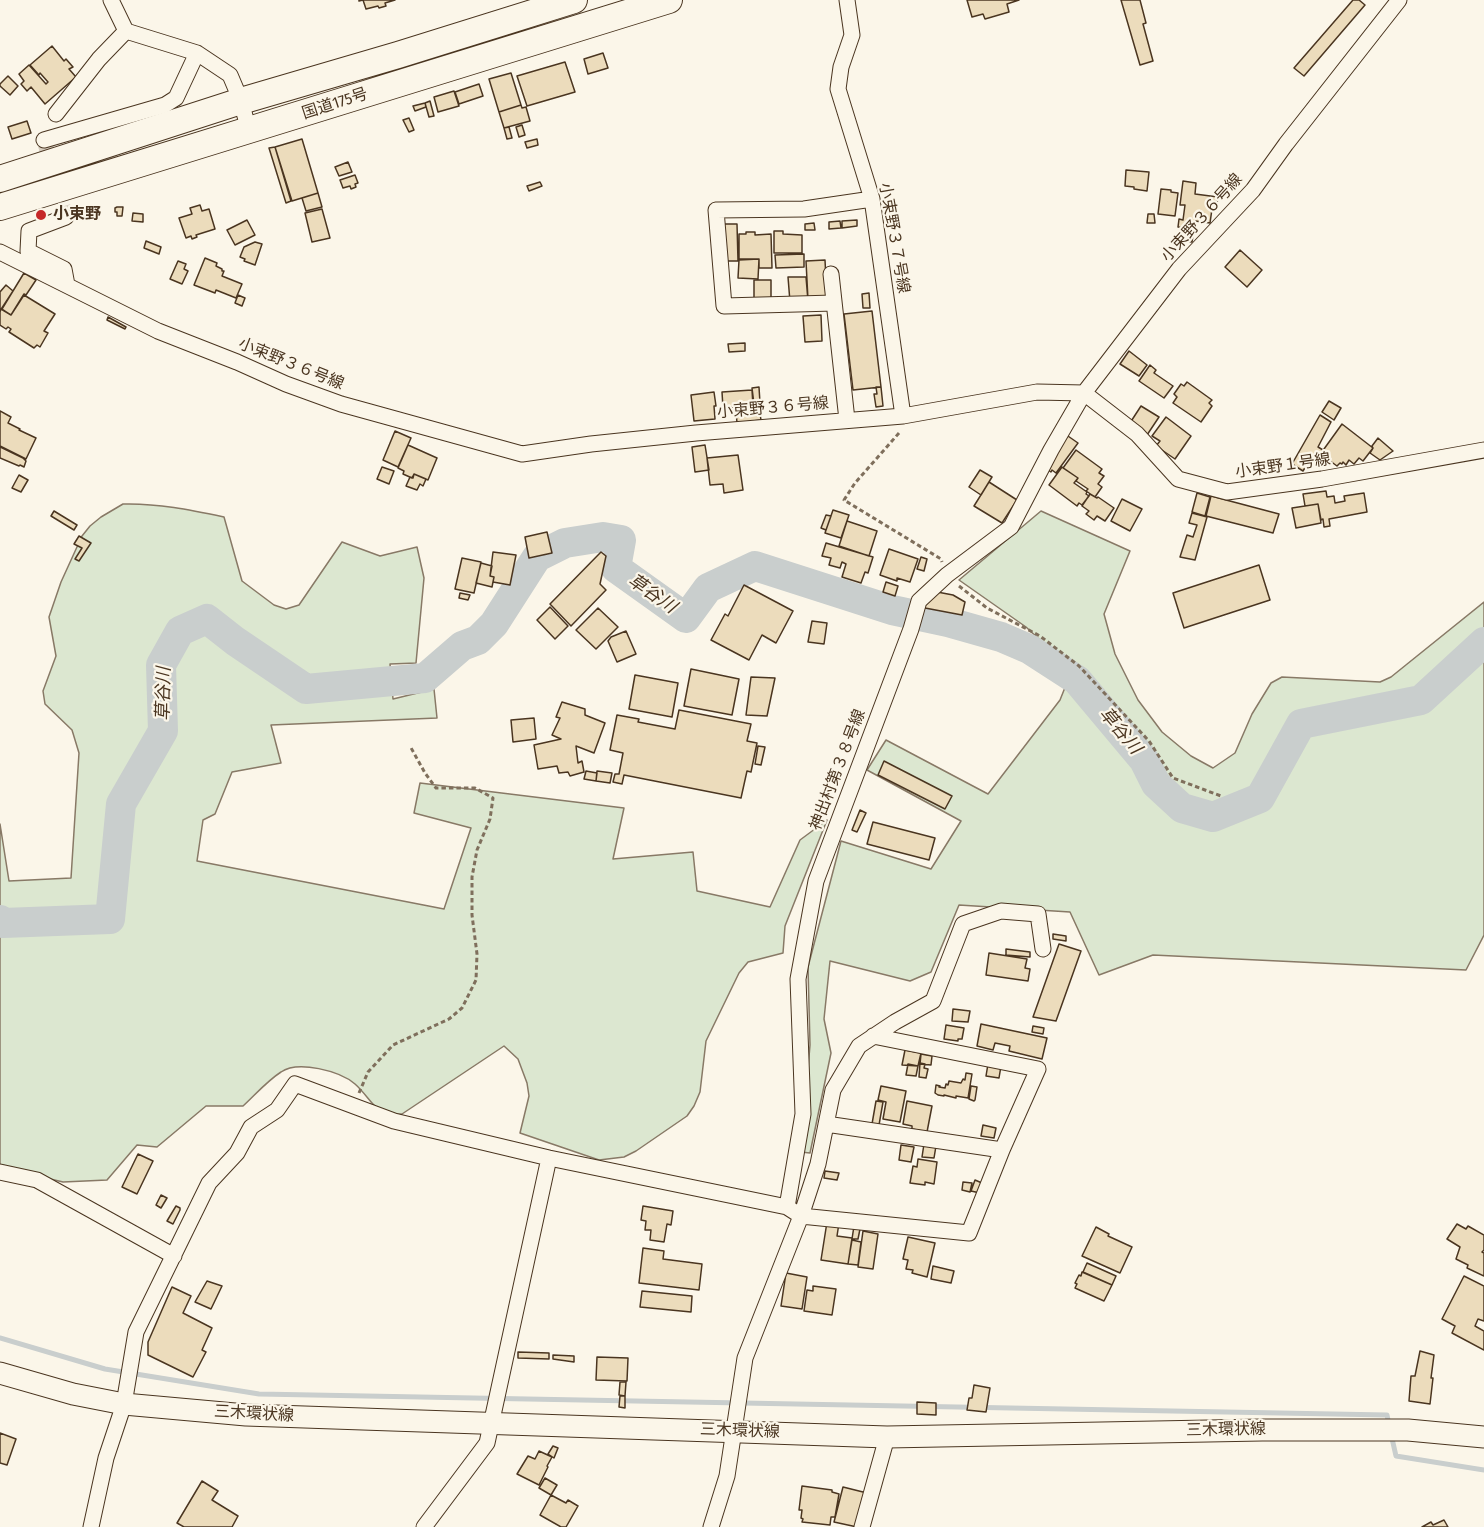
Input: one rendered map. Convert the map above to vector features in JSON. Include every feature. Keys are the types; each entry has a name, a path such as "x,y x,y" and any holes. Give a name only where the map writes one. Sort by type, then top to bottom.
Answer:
{"highway":[{"name":"国道175号","path":"0,179 241,101 573,0"},
{"name":"国道175号","path":"0,207 669,0"}],"main road":[{"name":"三木環状線","path":"0,1373 73,1394 124,1404 246,1415 887,1437 1296,1430 1408,1430 1484,1437"}],"street":[{"path":"111,0 126,30 197,53 230,75 241,101 249,131"},
{"name":"小束野３７号線","path":"847,0 852,35 841,67 838,89 872,200 909,415"},
{"name":"小束野３６号線","path":"0,252 158,331 286,384 341,404 522,454 685,434 909,415 1037,392 1084,393 1179,269 1253,190 1286,144 1399,0"},
{"path":"56,114 99,59 126,30"},
{"path":"44,140 165,105 176,98 197,53"},
{"path":"834,303 724,306 716,210 804,209 872,200"},
{"path":"66,217 29,231 28,251 64,269 67,285"},
{"path":"831,274 848,420"},
{"name":"小束野１号線","path":"1084,393 1137,434 1178,479 1227,492 1322,479 1484,450"},
{"name":"神出村第３８号線","path":"787,1207 803,1114 798,979 816,881 911,629 919,601 947,575 1011,527 1084,393"},
{"path":"711,1527 727,1476 745,1358 801,1216 818,1164 833,1090 859,1046 895,1022 933,1001 963,924 1001,910 1038,914 1043,949"},
{"path":"91,1527 106,1458 124,1404 136,1332 209,1183 237,1154 251,1127 277,1110 295,1084 394,1121 549,1158 787,1207 801,1216 969,1233 1038,1069 873,1036"},
{"path":"826,1124 1002,1150"},
{"path":"424,1527 487,1443 549,1158"},
{"path":"0,1172 37,1180 174,1256"},
{"path":"862,1527 887,1437"}],"path":[{"path":"909,415 844,500 941,559 947,575 987,608 1040,636 1079,666 1149,741 1173,778 1221,796"},
{"path":"353,1106 368,1072 393,1045 449,1019 462,1008 476,980 477,954 472,915 472,877 477,850 490,819 493,798 476,788 436,788 410,746"}],"green space":[{"path":"123,504 161,506 224,517 242,581 274,605 286,609 299,605 342,542 380,556 417,547 424,578 416,663 390,664 393,699 434,689 437,718 271,725 281,763 232,772 215,814 203,820 197,861 444,909 471,828 414,813 420,783 624,808 613,859 693,852 697,891 770,907 800,840 827,820 785,926 783,953 748,962 739,973 706,1041 700,1092 687,1116 624,1157 599,1160 520,1133 529,1096 527,1083 518,1059 504,1046 402,1114 385,1113 380,1110 355,1084 340,1075 319,1069 298,1067 281,1072 243,1106 206,1106 157,1147 137,1145 107,1180 63,1182 0,1167 0,824 9,881 71,878 79,753 72,730 45,704 43,691 56,656 49,617 61,582 82,536 101,517"},
{"path":"1041,511 1130,551 1104,614 1115,654 1138,700 1162,732 1191,756 1213,768 1235,753 1252,714 1271,683 1282,677 1380,682 1391,677 1484,602 1484,935 1466,970 1153,955 1099,975 1070,912 959,905 931,972 910,981 830,961 824,1019 831,1053 810,1153 801,1152 810,1045 808,967 841,841 931,869 961,821 867,770 886,740 988,794 1060,700 1072,670 1026,627 959,580"}],"building":[{"path":"363,0 395,0 385,3 386,6 366,9"},
{"path":"967,0 1019,0 1007,4 1009,12 985,19 983,14 972,17"},
{"path":"1121,0 1140,0 1146,23 1143,24 1153,61 1140,65"},
{"path":"1353,0 1359,0 1365,5 1304,76 1294,68"},
{"path":"52,46 64,61 66,59 73,67 69,69 76,77 45,104 31,87 27,91 21,84 24,81 19,74 29,65 46,84 48,82 30,65"},
{"path":"603,53 608,68 588,74 584,59"},
{"path":"565,62 575,92 527,106 517,76"},
{"path":"511,73 521,105 499,112 489,79"},
{"path":"8,76 18,86 10,95 0,86"},
{"path":"479,84 483,96 459,104 455,92"},
{"path":"454,91 459,106 438,112 434,97"},
{"path":"430,101 434,116 429,117 425,103"},
{"path":"425,103 426,107 415,111 413,106"},
{"path":"521,105 522,108 526,107 530,121 504,128 499,112"},
{"path":"409,118 414,130 409,132 403,120"},
{"path":"27,121 31,133 12,139 8,127"},
{"path":"522,125 525,135 519,137 516,127"},
{"path":"509,127 512,138 507,139 504,128"},
{"path":"302,139 318,193 292,201 275,147"},
{"path":"537,139 538,145 527,148 525,142"},
{"path":"275,147 291,201 286,203 269,148"},
{"path":"348,162 352,172 339,176 335,167"},
{"path":"1126,170 1149,172 1147,191 1125,186"},
{"path":"355,175 358,183 355,184 356,187 343,188 340,180"},
{"path":"1183,181 1196,183 1195,194 1218,197 1216,210 1212,209 1210,223 1195,221 1194,229 1178,227 1179,219 1183,220 1185,205 1180,205"},
{"path":"540,182 542,186 529,191 527,186"},
{"path":"1161,189 1178,193 1175,216 1158,214"},
{"path":"318,193 322,207 306,211 302,198"},
{"path":"200,205 202,211 209,209 215,229 196,235 197,237 192,239 191,236 186,238 179,218 192,214 190,208"},
{"path":"123,207 122,216 117,216 115,208"},
{"path":"322,209 330,238 312,242 305,213"},
{"path":"133,213 143,214 143,222 132,221"},
{"path":"1148,214 1154,214 1155,223 1147,223"},
{"path":"247,220 255,235 235,245 227,230"},
{"path":"857,220 857,226 842,228 842,221"},
{"path":"840,221 841,228 829,229 829,222"},
{"path":"814,223 815,230 805,230 805,224"},
{"path":"721,224 737,224 738,261 723,261"},
{"path":"1181,228 1194,229 1192,242 1180,241"},
{"path":"774,231 802,235 802,253 774,253"},
{"path":"746,232 755,232 755,235 771,234 772,268 759,268 759,259 739,259 739,234 746,234"},
{"path":"146,241 161,247 159,254 144,248"},
{"path":"255,242 262,244 255,265 240,257 244,247"},
{"path":"1240,250 1262,270 1247,287 1225,267"},
{"path":"804,254 804,267 776,268 775,255"},
{"path":"205,258 217,263 216,266 224,271 222,276 242,284 236,298 194,285"},
{"path":"759,259 758,279 738,278 739,260"},
{"path":"825,260 827,299 808,300 806,261"},
{"path":"178,261 186,264 184,269 188,271 182,284 170,279"},
{"path":"24,273 36,280 11,315 2,309"},
{"path":"788,277 806,277 808,301 790,302"},
{"path":"754,280 771,280 771,302 754,302"},
{"path":"6,285 13,291 0,311 0,292"},
{"path":"869,293 870,308 863,308 862,294"},
{"path":"24,295 55,314 44,331 48,333 40,347 37,345 34,348 9,332 11,329 0,325 1,309 11,315"},
{"path":"238,295 245,298 242,306 235,303"},
{"path":"872,311 881,387 853,390 844,314"},
{"path":"821,315 822,341 805,342 803,316"},
{"path":"108,317 126,327 125,329 107,320"},
{"path":"745,343 745,351 729,352 728,344"},
{"path":"1129,351 1147,365 1139,376 1120,364"},
{"path":"1150,365 1156,370 1154,373 1173,386 1164,398 1139,381"},
{"path":"1187,382 1212,400 1209,403 1212,406 1201,422 1173,403 1177,397 1174,394 1181,384 1184,386"},
{"path":"759,387 760,403 754,404 752,388"},
{"path":"876,387 881,387 883,406 876,407 874,394 877,394"},
{"path":"752,390 753,406 723,408 722,392"},
{"path":"714,392 715,419 694,421 691,395"},
{"path":"1329,401 1341,408 1334,420 1322,412"},
{"path":"1141,406 1159,417 1145,438 1128,426"},
{"path":"759,408 761,420 737,423 736,411"},
{"path":"0,411 11,417 8,423 36,438 26,459 0,446"},
{"path":"1320,415 1331,422 1318,447 1323,450 1315,464 1309,461 1303,471 1292,464"},
{"path":"1166,417 1191,436 1175,459 1156,446 1160,441 1152,436"},
{"path":"1342,424 1373,448 1363,461 1359,458 1354,464 1349,460 1346,465 1343,462 1337,466 1322,455"},
{"path":"395,431 411,438 398,467 383,460"},
{"path":"1065,434 1078,443 1056,473 1052,470 1051,472 1045,468"},
{"path":"1378,438 1393,451 1380,460 1370,453"},
{"path":"408,445 437,458 428,480 414,474 412,478 403,474 404,471 398,468"},
{"path":"705,445 709,470 695,472 692,447"},
{"path":"0,447 23,458 26,461 24,467 0,458"},
{"path":"1076,450 1102,469 1099,473 1104,476 1098,484 1102,487 1095,497 1076,481 1078,478 1063,468"},
{"path":"738,455 743,490 724,493 723,484 710,485 707,458"},
{"path":"382,467 394,471 389,484 377,479"},
{"path":"1062,467 1078,478 1074,483 1087,492 1089,496 1082,505 1079,503 1077,506 1049,485"},
{"path":"980,470 992,477 981,495 969,487"},
{"path":"414,474 426,479 423,486 420,484 417,490 406,486"},
{"path":"19,475 28,480 21,492 12,488"},
{"path":"989,482 1017,500 1002,523 974,506"},
{"path":"1326,491 1327,497 1334,496 1335,503 1345,501 1344,496 1364,493 1367,512 1329,519 1330,526 1324,527 1318,504 1305,506 1303,494"},
{"path":"1197,493 1210,497 1205,516 1192,512"},
{"path":"1090,494 1114,508 1105,521 1097,516 1094,520 1086,514 1089,511 1082,506"},
{"path":"1211,496 1279,514 1273,533 1206,516"},
{"path":"1122,499 1142,509 1130,531 1111,521"},
{"path":"1318,504 1321,523 1296,528 1292,508"},
{"path":"833,510 849,515 841,538 825,533"},
{"path":"54,511 77,525 74,530 51,516"},
{"path":"1192,513 1207,517 1195,560 1180,557 1187,535 1193,537 1197,525 1189,523"},
{"path":"826,515 831,516 826,530 821,528"},
{"path":"847,521 877,531 869,556 839,546"},
{"path":"547,532 552,553 529,558 525,537"},
{"path":"79,536 91,543 79,561 75,559 82,548 74,544"},
{"path":"826,543 873,557 868,573 865,572 861,583 842,577 846,564 842,562 840,568 829,565 831,558 822,556"},
{"path":"889,549 918,559 910,582 897,578 897,581 880,575"},
{"path":"493,552 516,555 510,585 493,582 494,577 490,576"},
{"path":"601,552 606,556 600,584 606,590 571,626 550,604"},
{"path":"921,557 927,559 924,571 917,569"},
{"path":"462,558 481,562 474,593 455,589"},
{"path":"481,563 492,566 490,576 494,577 492,587 476,583"},
{"path":"1259,565 1270,600 1184,628 1173,593"},
{"path":"886,582 898,586 895,596 883,592"},
{"path":"744,585 793,611 776,643 762,635 749,660 711,640 725,614 728,616"},
{"path":"932,591 953,595 965,602 962,615 925,608 927,596"},
{"path":"460,593 470,595 468,600 459,598"},
{"path":"550,607 568,626 555,639 537,620"},
{"path":"598,608 618,627 596,649 576,630"},
{"path":"812,621 827,623 824,644 808,642"},
{"path":"626,631 636,654 617,662 608,641 611,637"},
{"path":"691,669 739,679 732,715 684,706"},
{"path":"635,675 678,683 672,717 629,709"},
{"path":"751,677 775,678 767,716 746,715"},
{"path":"562,702 585,709 585,715 605,723 594,753 576,746 578,763 582,761 584,772 570,776 568,772 559,773 557,766 538,769 534,745 561,739 552,735 560,718 556,717"},
{"path":"679,710 751,724 747,741 757,743 751,772 747,771 741,798 624,775 622,784 613,782 615,774 619,774 623,753 610,750 617,715 639,719 638,722 675,729"},
{"path":"534,718 536,739 513,742 511,720"},
{"path":"758,746 765,747 761,765 755,764"},
{"path":"884,761 952,796 945,809 878,775"},
{"path":"586,771 597,773 596,781 584,779"},
{"path":"597,771 612,773 610,783 596,781"},
{"path":"860,810 866,813 857,832 852,830"},
{"path":"873,822 935,838 929,860 867,844"},
{"path":"1053,934 1066,936 1066,941 1053,939"},
{"path":"1059,944 1081,951 1056,1021 1033,1017"},
{"path":"1006,949 1030,952 1030,957 1006,955"},
{"path":"989,953 1027,959 1025,968 1030,969 1028,981 986,975"},
{"path":"953,1009 970,1011 968,1022 952,1021"},
{"path":"981,1024 1047,1038 1042,1059 1009,1051 1010,1046 995,1043 993,1050 977,1046"},
{"path":"946,1025 964,1028 962,1039 958,1041 944,1039"},
{"path":"1033,1026 1044,1028 1043,1034 1032,1032"},
{"path":"905,1050 921,1053 918,1066 902,1065"},
{"path":"921,1054 932,1056 931,1065 920,1064"},
{"path":"920,1063 925,1064 924,1068 928,1069 926,1078 919,1077"},
{"path":"908,1064 918,1066 916,1076 906,1075"},
{"path":"988,1064 1001,1066 999,1078 986,1076"},
{"path":"966,1073 972,1074 968,1098 935,1093 936,1085 945,1088 949,1081 961,1083 963,1079 965,1080"},
{"path":"881,1086 906,1091 900,1122 883,1119 886,1102 878,1100"},
{"path":"971,1086 977,1087 974,1101 969,1099"},
{"path":"876,1101 883,1102 879,1125 872,1124"},
{"path":"907,1101 932,1106 927,1132 912,1129 912,1126 903,1124"},
{"path":"983,1125 996,1128 994,1138 981,1136"},
{"path":"924,1144 936,1146 934,1158 922,1157"},
{"path":"901,1145 914,1147 911,1162 899,1160"},
{"path":"138,1154 153,1161 137,1194 122,1187"},
{"path":"918,1159 937,1162 934,1184 910,1183 913,1166 917,1167"},
{"path":"825,1171 839,1173 837,1180 824,1178"},
{"path":"975,1180 982,1183 980,1193 971,1191"},
{"path":"963,1182 972,1183 970,1192 962,1190"},
{"path":"161,1195 167,1198 161,1208 156,1205"},
{"path":"176,1206 180,1210 173,1224 167,1221"},
{"path":"643,1206 673,1211 671,1225 667,1224 664,1242 650,1240 651,1230 645,1230 646,1221 641,1220"},
{"path":"827,1222 839,1223 837,1236 852,1238 848,1264 821,1260"},
{"path":"1457,1224 1466,1229 1468,1226 1484,1235 1482,1252 1484,1253 1484,1276 1467,1268 1468,1265 1456,1259 1460,1247 1447,1239"},
{"path":"854,1226 860,1229 858,1239 852,1239"},
{"path":"1096,1227 1109,1234 1108,1236 1132,1247 1120,1273 1082,1256"},
{"path":"863,1231 878,1234 873,1269 858,1267"},
{"path":"908,1237 935,1243 927,1277 906,1269 908,1260 903,1259"},
{"path":"852,1240 861,1242 858,1265 848,1264"},
{"path":"643,1248 664,1251 663,1259 702,1264 699,1290 639,1283"},
{"path":"1087,1263 1116,1276 1112,1285 1083,1272"},
{"path":"933,1266 954,1271 951,1283 931,1279"},
{"path":"1082,1272 1112,1285 1104,1301 1075,1288 1077,1284 1075,1283"},
{"path":"786,1273 807,1277 802,1309 781,1306"},
{"path":"1464,1276 1484,1286 1484,1321 1478,1319 1475,1326 1484,1331 1484,1350 1452,1333 1455,1326 1442,1319"},
{"path":"207,1281 222,1286 211,1309 195,1302"},
{"path":"813,1286 836,1289 832,1315 804,1311 807,1290 813,1291"},
{"path":"172,1287 191,1296 183,1313 212,1328 202,1350 206,1352 193,1377 148,1355 148,1342"},
{"path":"642,1291 692,1296 691,1312 640,1307"},
{"path":"1420,1351 1434,1355 1430,1404 1409,1401 1411,1376 1415,1376"},
{"path":"518,1352 549,1353 549,1359 518,1358"},
{"path":"553,1355 574,1356 574,1362 553,1359"},
{"path":"597,1357 628,1358 627,1381 596,1380"},
{"path":"620,1382 626,1382 625,1396 619,1395"},
{"path":"974,1385 990,1388 986,1412 967,1410"},
{"path":"620,1396 625,1396 625,1408 619,1407"},
{"path":"917,1402 936,1403 936,1415 917,1414"},
{"path":"0,1433 16,1439 7,1465 0,1463"},
{"path":"553,1446 558,1448 554,1458 548,1454"},
{"path":"539,1451 552,1457 539,1485 517,1474 528,1456 535,1459"},
{"path":"545,1478 557,1485 551,1495 539,1488"},
{"path":"202,1481 218,1491 212,1500 238,1516 232,1527 184,1527 177,1523"},
{"path":"802,1486 832,1490 839,1494 835,1517 831,1517 830,1525 802,1522 802,1510 799,1510"},
{"path":"843,1487 867,1493 857,1527 834,1522"},
{"path":"551,1495 578,1506 566,1527 561,1527 540,1515"},
{"path":"1444,1520 1448,1527 1422,1527 1431,1522 1433,1525"}],"waterway":[{"name":"草谷川","path":"0,920 3,923 110,919 121,804 163,731 161,665 180,631 207,619 306,689 425,678 462,646 478,640 494,624 537,557 565,543 603,537 621,540 616,568 686,618 708,588 755,566 892,610 948,622 1001,637 1029,649 1077,680 1144,760 1156,784 1182,808 1213,817 1260,798 1301,724 1421,700 1484,642"},
{"path":"0,1338 105,1369 259,1394 1387,1415 1389,1425"},
{"path":"1391,1434 1396,1456 1484,1470"}],"tunnel":[{"path":"44,140 66,217"}],"place":[{"name":"小束野","path":"41,215"}]}
